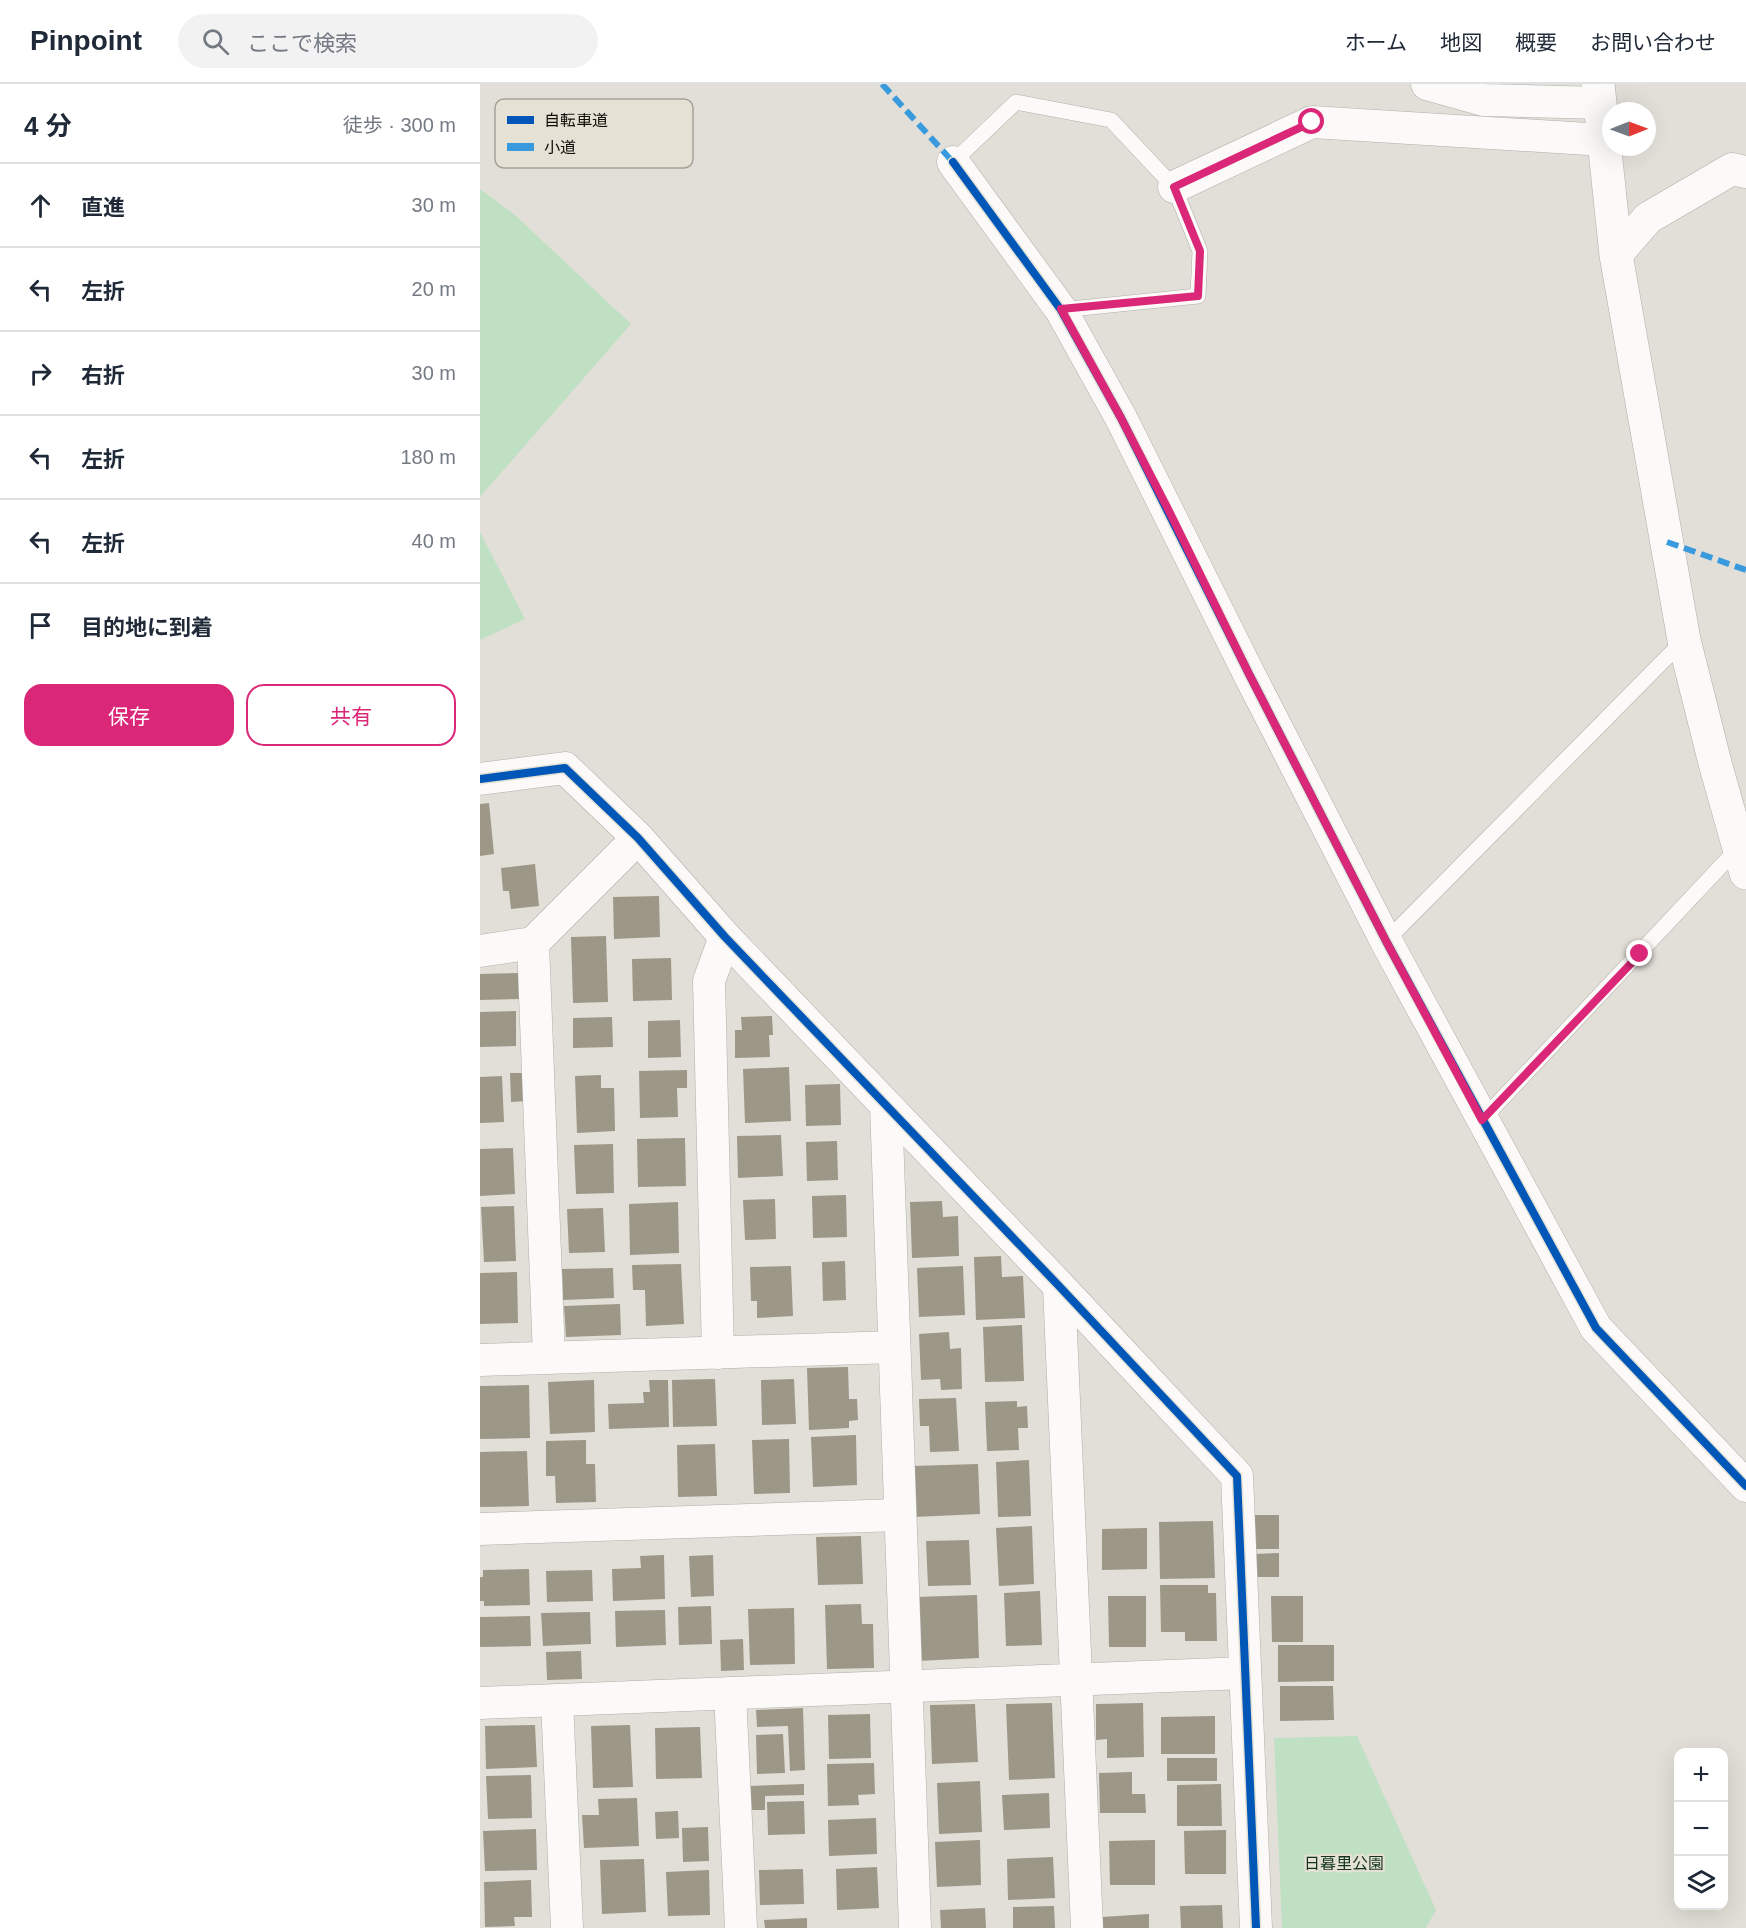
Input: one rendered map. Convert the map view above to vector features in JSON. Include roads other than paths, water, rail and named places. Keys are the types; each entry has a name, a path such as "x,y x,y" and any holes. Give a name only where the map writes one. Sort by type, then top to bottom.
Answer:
{"street":[{"path":"1427,84 1484,100 1598,94 1602,125"},
{"path":"1174,187 1312,122 1602,140"},
{"path":"1606,156 1616,255 1684,640 1742,860"},
{"path":"953,162 1061,309 1168,509 1249,674 1386,941 1596,1328 1746,1486"},
{"path":"1616,255 1648,218 1732,169 1746,172"},
{"path":"480,779 565,768 638,838 725,937 1237,1476 1256,1928"},
{"path":"480,951 532,943 638,838"},
{"path":"718,1353 709,981 725,937"},
{"path":"532,943 549,1358"},
{"path":"886,1105 915,1928"},
{"path":"1059,1286 1087,1928"},
{"path":"480,1360 894,1347"},
{"path":"480,1528 900,1515"},
{"path":"480,1703 1245,1673"},
{"path":"730,1694 741,1928"},
{"path":"556,1700 567,1928"}],"lane":[{"path":"953,162 1016,102 1111,120 1174,187 1200,251 1198,296 1061,309"},
{"path":"1386,941 1684,640"},
{"path":"1482,1120 1742,860"}],"park label":[{"name":"日暮里公園","path":"1344,1863"}]}
